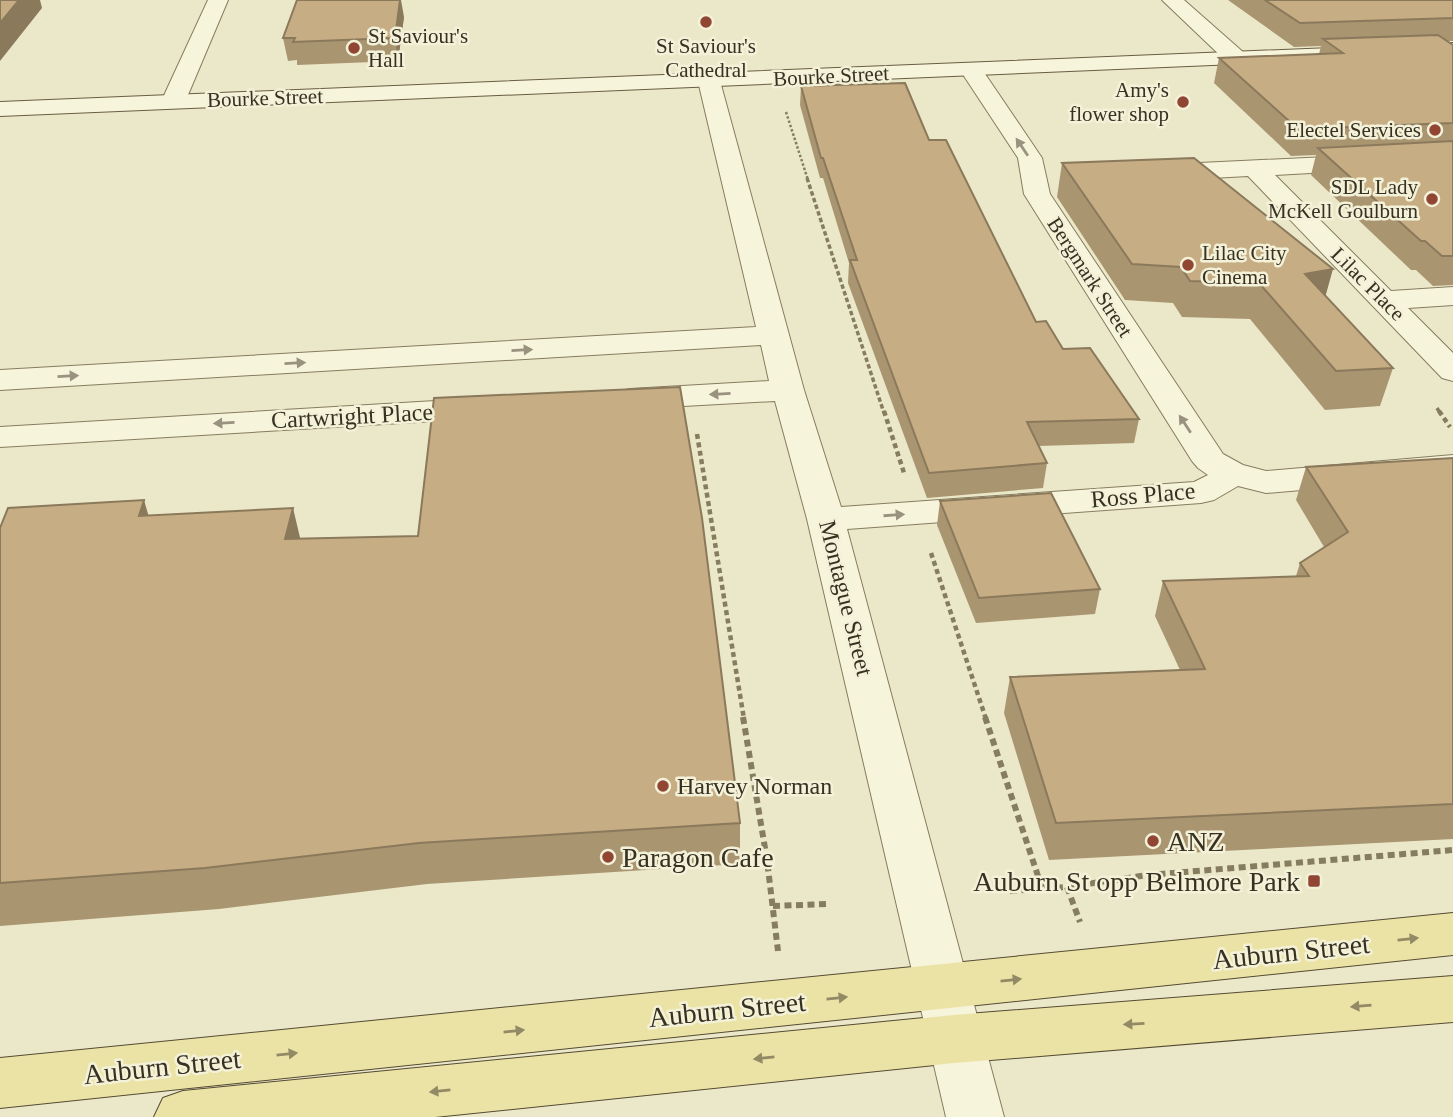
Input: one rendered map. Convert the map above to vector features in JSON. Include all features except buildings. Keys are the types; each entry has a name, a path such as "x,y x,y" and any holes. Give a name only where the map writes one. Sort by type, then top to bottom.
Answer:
{"main road":[{"name":"Auburn Street","path":"183,1117 948,1014 1453,934"},
{"name":"Auburn Street","path":"0,1083 948,1014 1453,999"}],"street":[{"path":"173,102 218,0"},
{"path":"1172,0 1235,57"},
{"name":"Bourke Street","path":"0,109 1235,57 1447,53"},
{"name":"Bergmark Street","path":"971,70 1030,158 1034,167 1032,178 1037,194 1200,449 1210,461 1230,473"},
{"name":"Montague Street","path":"709,81 788,390 826,519 975,1117"},
{"path":"1131,174 1453,158"},
{"name":"Lilac Place","path":"1253,167 1453,370"},
{"path":"1032,178 1063,178"},
{"path":"1384,300 1453,296"},
{"path":"0,380 774,335"},
{"path":"595,401 788,390"},
{"name":"Cartwright Place","path":"0,436 512,406"},
{"name":"Ross Place","path":"826,519 1201,492 1222,482 1230,473 1266,482 1451,469"}],"path":[{"path":"782,102 905,477"},
{"path":"697,433 773,906 779,962"},
{"path":"930,550 1042,888"},
{"path":"1010,891 1067,887 1149,875 1453,850"},
{"path":"1067,887 1083,930"},
{"path":"773,906 829,904"}],"place":[{"name":"St Saviour's Cathedral","path":"706,22"},
{"name":"St Saviour's Hall","path":"354,48"},
{"name":"Amy's flower shop","path":"1183,102"},
{"name":"Electel Services","path":"1435,130"},
{"name":"SDL Lady McKell Goulburn","path":"1432,199"},
{"name":"Lilac City Cinema","path":"1188,265"},
{"name":"Harvey Norman","path":"663,786"},
{"name":"ANZ","path":"1153,841"},
{"name":"Paragon Cafe","path":"608,857"},
{"name":"Auburn St opp Belmore Park","path":"1314,881"}]}
